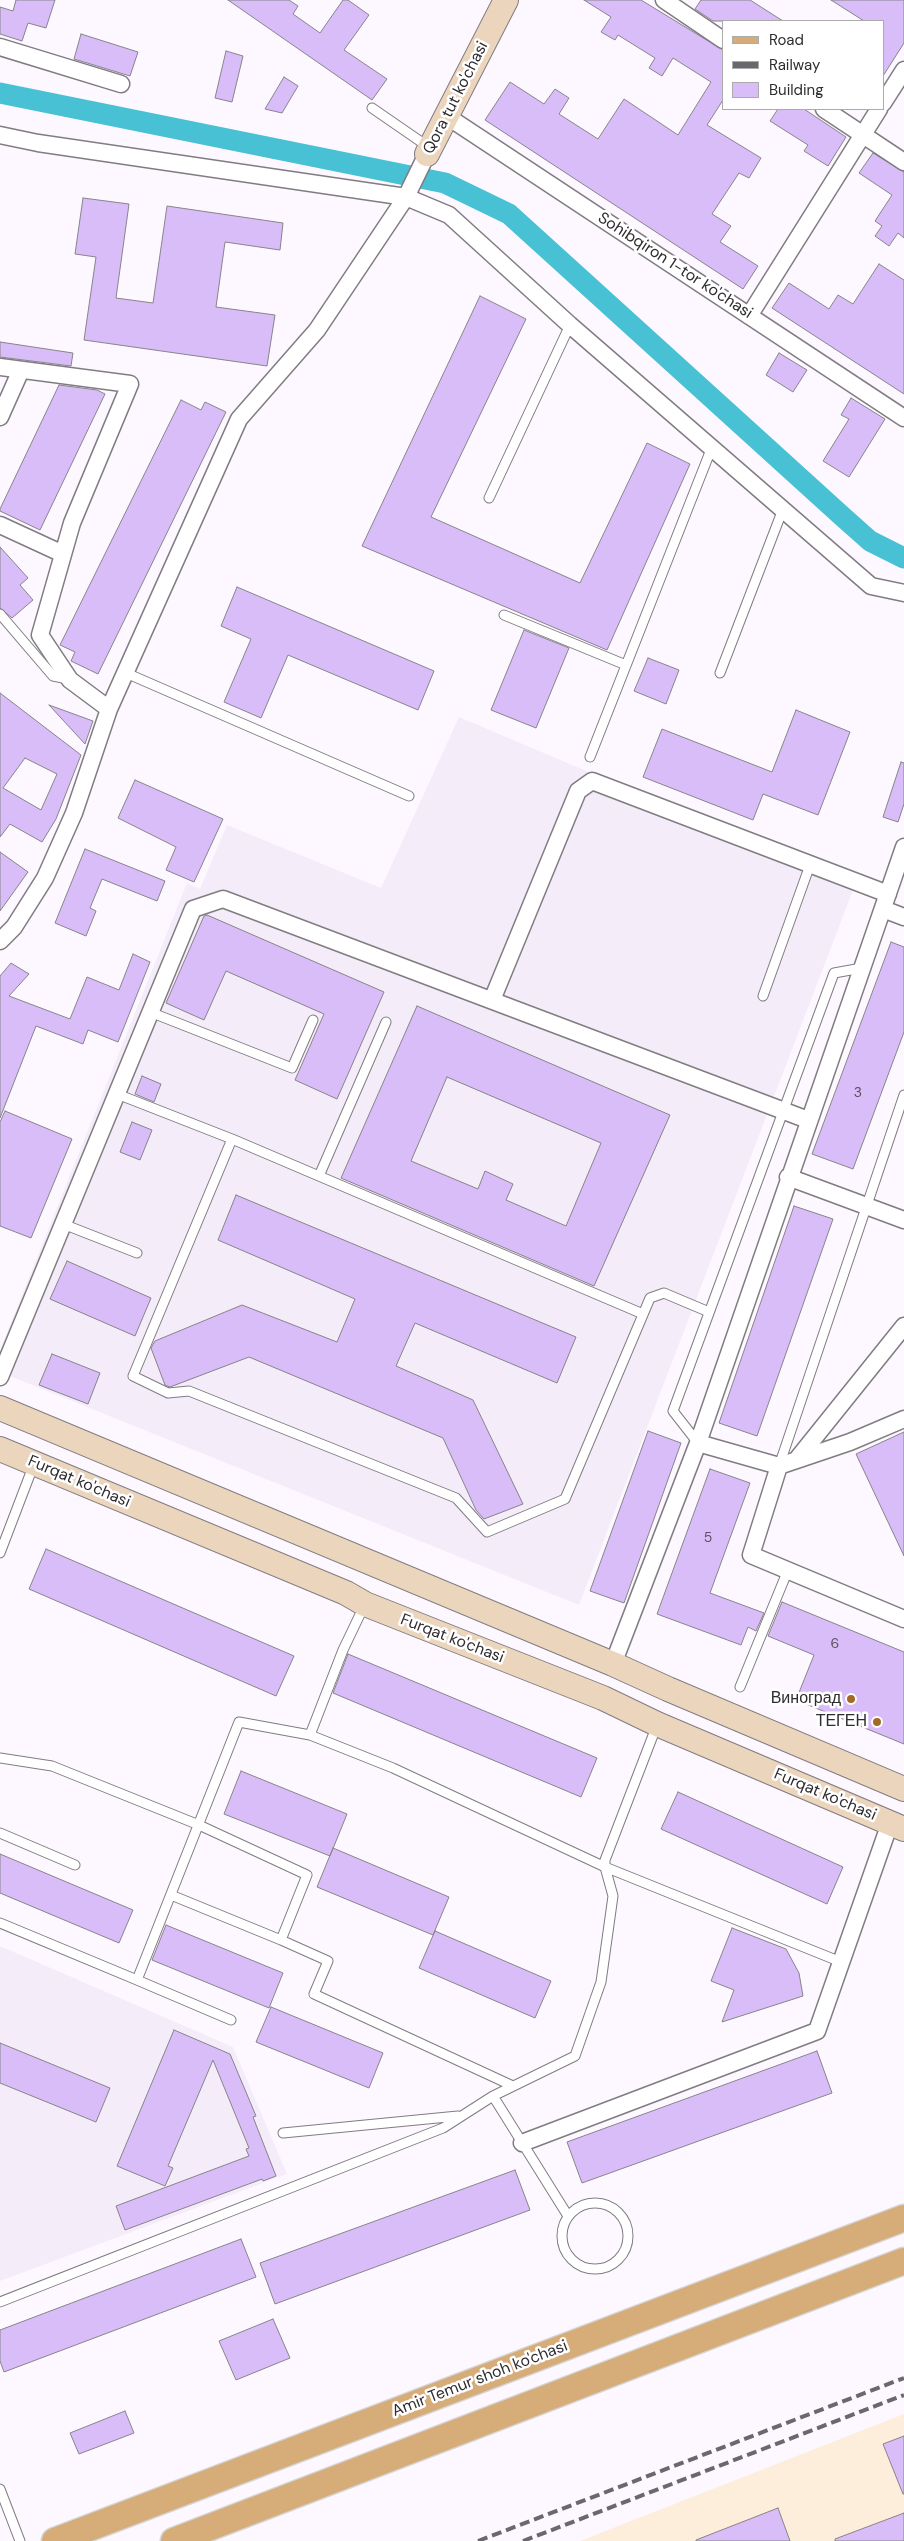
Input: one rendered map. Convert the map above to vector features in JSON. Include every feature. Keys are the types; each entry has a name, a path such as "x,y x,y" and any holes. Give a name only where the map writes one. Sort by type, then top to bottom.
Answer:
{"main road":[{"name":"Qora tut ko'chasi","path":"428,151 506,0"},
{"path":"0,1408 614,1664 668,1689 904,1789"},
{"name":"Furqat ko'chasi","path":"0,1449 346,1594 365,1604 603,1698 657,1724 897,1826"},
{"name":"Amir Temur shoh ko'chasi","path":"55,2541 904,2218"},
{"path":"174,2541 904,2261"}],"street":[{"path":"664,0 722,39"},
{"path":"0,47 121,84"},
{"path":"884,100 904,70"},
{"path":"826,110 904,162"},
{"path":"749,316 878,110"},
{"name":"Sohibqiron 1-tor ko'chasi","path":"445,115 904,418"},
{"path":"0,135 38,143 407,196 449,215 570,325 871,586 904,593"},
{"name":"Qora tut ko'chasi","path":"0,941 14,927 45,878 74,814 110,709 239,420 317,330 407,196 428,151"},
{"path":"0,367 130,384 72,524 40,635 70,680 110,709"},
{"path":"0,417 21,370"},
{"path":"0,526 63,554"},
{"path":"492,1000 578,792 592,781 810,865 886,902 904,917"},
{"path":"614,1664 698,1442 788,1177 904,848"},
{"path":"0,1377 193,909 223,899 808,1120"},
{"path":"788,1177 904,1220"},
{"path":"798,1458 904,1326"},
{"path":"879,1359 904,1348"},
{"path":"698,1442 779,1466 850,1442 904,1419"},
{"path":"779,1466 751,1555 904,1619"},
{"path":"522,2143 817,2031 841,1962 897,1826"}],"lane":[{"path":"372,108 428,151"},
{"path":"489,498 570,325"},
{"path":"590,757 712,447"},
{"path":"720,673 783,509"},
{"path":"0,614 53,676 70,680"},
{"path":"504,616 626,665"},
{"path":"126,673 409,796"},
{"path":"763,996 810,865"},
{"path":"698,1442 673,1411 834,973 862,968"},
{"path":"150,1012 292,1068 313,1020"},
{"path":"319,1176 386,1022"},
{"path":"117,1094 319,1176 644,1314"},
{"path":"779,1466 904,1095"},
{"path":"232,1140 133,1376 168,1393 188,1391 456,1498 488,1532 565,1499 650,1298 664,1293 709,1312"},
{"path":"63,1224 136,1253"},
{"path":"0,1553 34,1463"},
{"path":"740,1687 788,1570"},
{"path":"310,1735 343,1650 365,1604"},
{"path":"137,1980 239,1722 310,1735 393,1768 605,1867 841,1962"},
{"path":"0,2302 443,2128 493,2096 575,2056 601,1982 613,1896 605,1867 605,1860 657,1724"},
{"path":"0,1758 52,1766 199,1825 307,1875 281,1940"},
{"path":"0,1833 75,1864"},
{"path":"171,1895 328,1961 314,1994 513,2086"},
{"path":"0,1923 231,2020"},
{"path":"493,2096 568,2216 562,2237 570,2257 578,2264 598,2268 608,2266 624,2252 628,2242 624,2221 608,2205 586,2204 576,2208 568,2216"},
{"path":"283,2133 461,2116"},
{"path":"0,2489 20,2541"}],"shaded area":[{"path":"459,717 855,885 579,1605 0,1372 0,1350 187,883 200,889 227,825 381,888"},
{"path":"0,1946 233,2047 287,2174 0,2281"},
{"path":"904,2414 904,2541 580,2541"}],"building":[{"path":"16,0 55,0 46,28 28,23 22,41 0,34 0,7 13,11"},
{"path":"228,0 289,0 298,6 293,14 320,33 343,0 348,0 369,15 344,50 387,79 372,100"},
{"path":"584,0 641,0 722,49 722,102 707,125 761,158 749,178 739,173 712,214 731,226 720,242 758,266 743,289 485,120 510,82 544,104 555,89 569,98 559,114 598,139 624,99 678,135 711,82 673,58 662,76 649,68 655,58 618,35 615,40 601,32 611,17"},
{"path":"701,0 750,0 781,20 713,21 695,9"},
{"path":"831,0 904,0 904,43 884,74 884,20 862,20"},
{"path":"81,34 138,52 130,76 74,59"},
{"path":"226,51 243,56 232,102 215,98"},
{"path":"284,77 298,86 282,113 265,109"},
{"path":"777,110 806,110 846,137 828,166 804,151 808,145 770,121"},
{"path":"873,153 904,172 904,238 898,233 889,246 875,236 882,226 875,221 892,195 859,173"},
{"path":"83,198 129,204 116,298 153,303 167,206 283,223 280,250 225,242 216,307 275,315 267,366 84,340 96,257 75,254"},
{"path":"879,264 904,280 904,394 772,308 789,283 829,309 838,295 853,304"},
{"path":"480,296 526,319 431,517 580,583 647,443 690,464 607,650 362,546"},
{"path":"0,342 73,353 71,366 0,357"},
{"path":"779,353 807,370 793,392 766,375"},
{"path":"59,385 97,390 105,394 40,530 0,511 0,509"},
{"path":"851,398 885,419 849,477 823,461 849,419 841,415"},
{"path":"181,400 201,410 205,402 226,412 98,674 71,661 75,652 60,645"},
{"path":"0,547 28,578 20,585 33,600 12,618 0,608"},
{"path":"237,587 434,671 418,710 288,655 261,718 224,702 251,639 221,626"},
{"path":"524,630 569,648 536,728 491,710"},
{"path":"648,658 679,670 666,704 634,691"},
{"path":"0,693 81,755 56,819 42,842 10,824 0,837","holes":["25,758 57,774 41,810 3,788"]},
{"path":"49,705 93,721 85,744"},
{"path":"796,710 850,732 818,815 763,794 753,820 643,777 662,729 772,772"},
{"path":"901,762 904,763 904,804 898,822 883,817"},
{"path":"135,780 223,819 194,882 166,870 176,847 118,818"},
{"path":"85,849 165,881 157,901 102,879 90,908 96,911 86,936 55,923"},
{"path":"0,852 28,872 0,911"},
{"path":"207,915 384,992 337,1099 295,1080 324,1014 226,971 204,1020 166,1003 204,916"},
{"path":"891,942 904,947 904,1032 853,1169 812,1154"},
{"path":"133,954 150,962 118,1042 88,1030 83,1044 36,1026 0,1118 0,976 11,963 29,974 9,996 70,1019 87,977 119,990"},
{"path":"417,1006 670,1115 594,1286 341,1178","holes":["447,1077 601,1143 566,1226 506,1200 513,1184 485,1171 478,1189 411,1161"]},
{"path":"142,1076 161,1084 154,1102 135,1094"},
{"path":"5,1111 72,1139 31,1238 0,1226 0,1122"},
{"path":"132,1122 152,1130 140,1160 120,1152"},
{"path":"236,1195 576,1337 557,1383 415,1323 396,1366 473,1400 523,1504 484,1519 476,1510 443,1438 249,1357 170,1387 165,1385 151,1348 155,1341 242,1305 337,1342 355,1299 218,1240"},
{"path":"794,1206 833,1219 757,1436 719,1423"},
{"path":"67,1261 151,1298 135,1336 50,1299"},
{"path":"52,1354 100,1373 88,1404 39,1385"},
{"path":"648,1431 681,1443 624,1603 590,1591"},
{"path":"904,1432 904,1556 856,1454"},
{"path":"710,1469 750,1483 710,1593 764,1613 756,1631 748,1627 741,1645 657,1614"},
{"path":"46,1549 294,1656 276,1696 29,1589"},
{"path":"782,1602 904,1652 904,1744 796,1700 814,1655 768,1636"},
{"path":"348,1654 597,1758 581,1797 333,1693"},
{"path":"241,1771 347,1814 330,1856 224,1814"},
{"path":"678,1792 843,1867 827,1904 661,1829"},
{"path":"333,1848 449,1897 433,1935 317,1887"},
{"path":"0,1854 133,1910 119,1943 0,1893"},
{"path":"166,1925 283,1973 269,2008 152,1960"},
{"path":"732,1928 786,1949 799,1973 803,1996 722,2022 734,1990 711,1981"},
{"path":"435,1931 551,1981 535,2018 419,1968"},
{"path":"271,2007 383,2053 369,2088 256,2042"},
{"path":"174,2030 230,2054 256,2116 253,2117 276,2176 263,2181 262,2179 125,2230 116,2206 249,2156 246,2149 249,2148 213,2060 168,2166 173,2168 165,2186 117,2166"},
{"path":"0,2043 110,2088 96,2122 0,2083"},
{"path":"817,2051 832,2093 582,2183 567,2142"},
{"path":"515,2170 530,2210 275,2304 260,2263"},
{"path":"241,2239 256,2277 4,2372 0,2361 0,2330"},
{"path":"273,2319 290,2358 236,2380 219,2341"},
{"path":"125,2411 134,2433 79,2454 70,2433"},
{"path":"904,2436 904,2494 903,2494 883,2444"},
{"path":"778,2508 790,2541 696,2541 696,2540"},
{"path":"904,2513 904,2541 835,2541 835,2539"}],"waterway":[{"path":"0,93 445,183 509,214 870,541 904,558"}],"railway":[{"path":"478,2541 904,2378"},
{"path":"523,2541 904,2395"}],"place":[{"name":"Виноград","path":"851,1699"},
{"name":"ТЕГЕН","path":"877,1722"}]}
